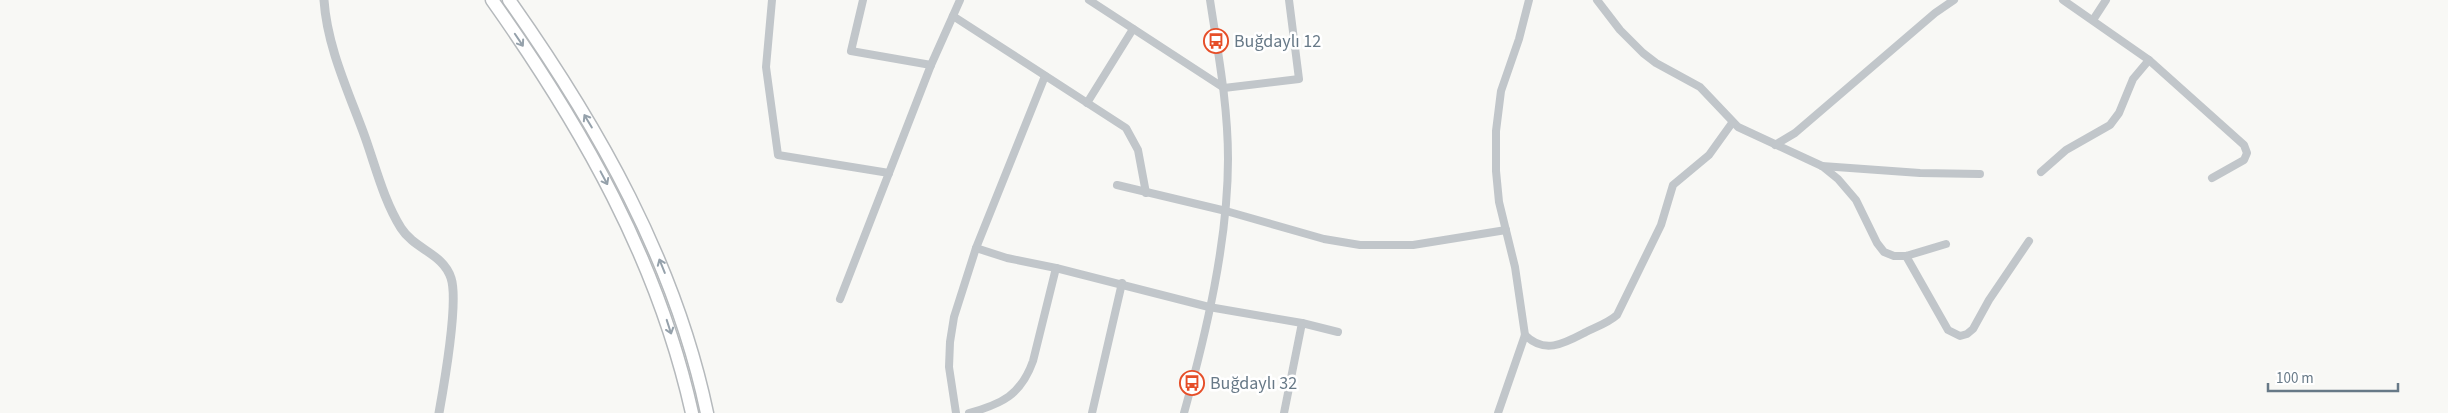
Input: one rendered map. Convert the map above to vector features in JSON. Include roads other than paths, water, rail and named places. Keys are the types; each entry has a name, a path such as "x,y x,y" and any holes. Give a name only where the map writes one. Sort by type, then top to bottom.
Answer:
{"highway":[{"path":"492,0 563,107 616,201 657,293 676,348 692,413"},
{"path":"509,0 590,125 638,212 662,266 681,317 706,413"}],"street":[{"path":"324,0 333,48 385,194 406,234 415,244 437,257 451,277 453,289 451,322 439,413"},
{"path":"772,0 766,67 778,155 889,173"},
{"path":"864,0 851,51 931,65"},
{"path":"840,299 931,65 960,0"},
{"path":"1089,0 1224,88 1299,79 1289,0"},
{"path":"1184,413 1209,307 1226,211 1228,148 1224,88 1210,0"},
{"path":"1498,413 1525,335 1519,291 1496,170 1498,111 1501,91 1519,39 1529,0"},
{"path":"1597,0 1620,30 1643,53 1656,63 1700,87 1732,123 1744,131 1822,166 1850,193 1882,249 1891,255 1906,256 1946,244"},
{"path":"1775,145 1794,133 1935,13 1954,0"},
{"path":"2063,0 2149,60 2245,147 2247,153 2244,160 2212,178"},
{"path":"2093,20 2106,0"},
{"path":"953,16 1126,128 1138,150 1146,192"},
{"path":"1087,103 1133,29"},
{"path":"2041,172 2066,150 2110,125 2119,113 2134,80 2149,60"},
{"path":"956,413 950,380 950,342 954,317 976,248 1045,76"},
{"path":"1525,335 1540,345 1557,346 1617,315 1661,225 1673,186 1709,155 1732,123"},
{"path":"1822,166 1920,173 1980,174"},
{"path":"1117,185 1226,211 1324,239 1378,246 1413,245 1506,230"},
{"path":"1906,256 1948,330 1954,335 1964,336 1973,329 1989,300 2029,241"},
{"path":"976,248 1007,258 1122,283 1209,307 1302,323 1338,332"},
{"path":"969,413 1001,403 1013,394 1027,375 1033,361 1056,268"},
{"path":"1092,413 1122,283"},
{"path":"1284,413 1302,323"}],"place":[{"name":"Buğdaylı 12","path":"1216,41"},
{"name":"Buğdaylı 32","path":"1192,383"}]}
